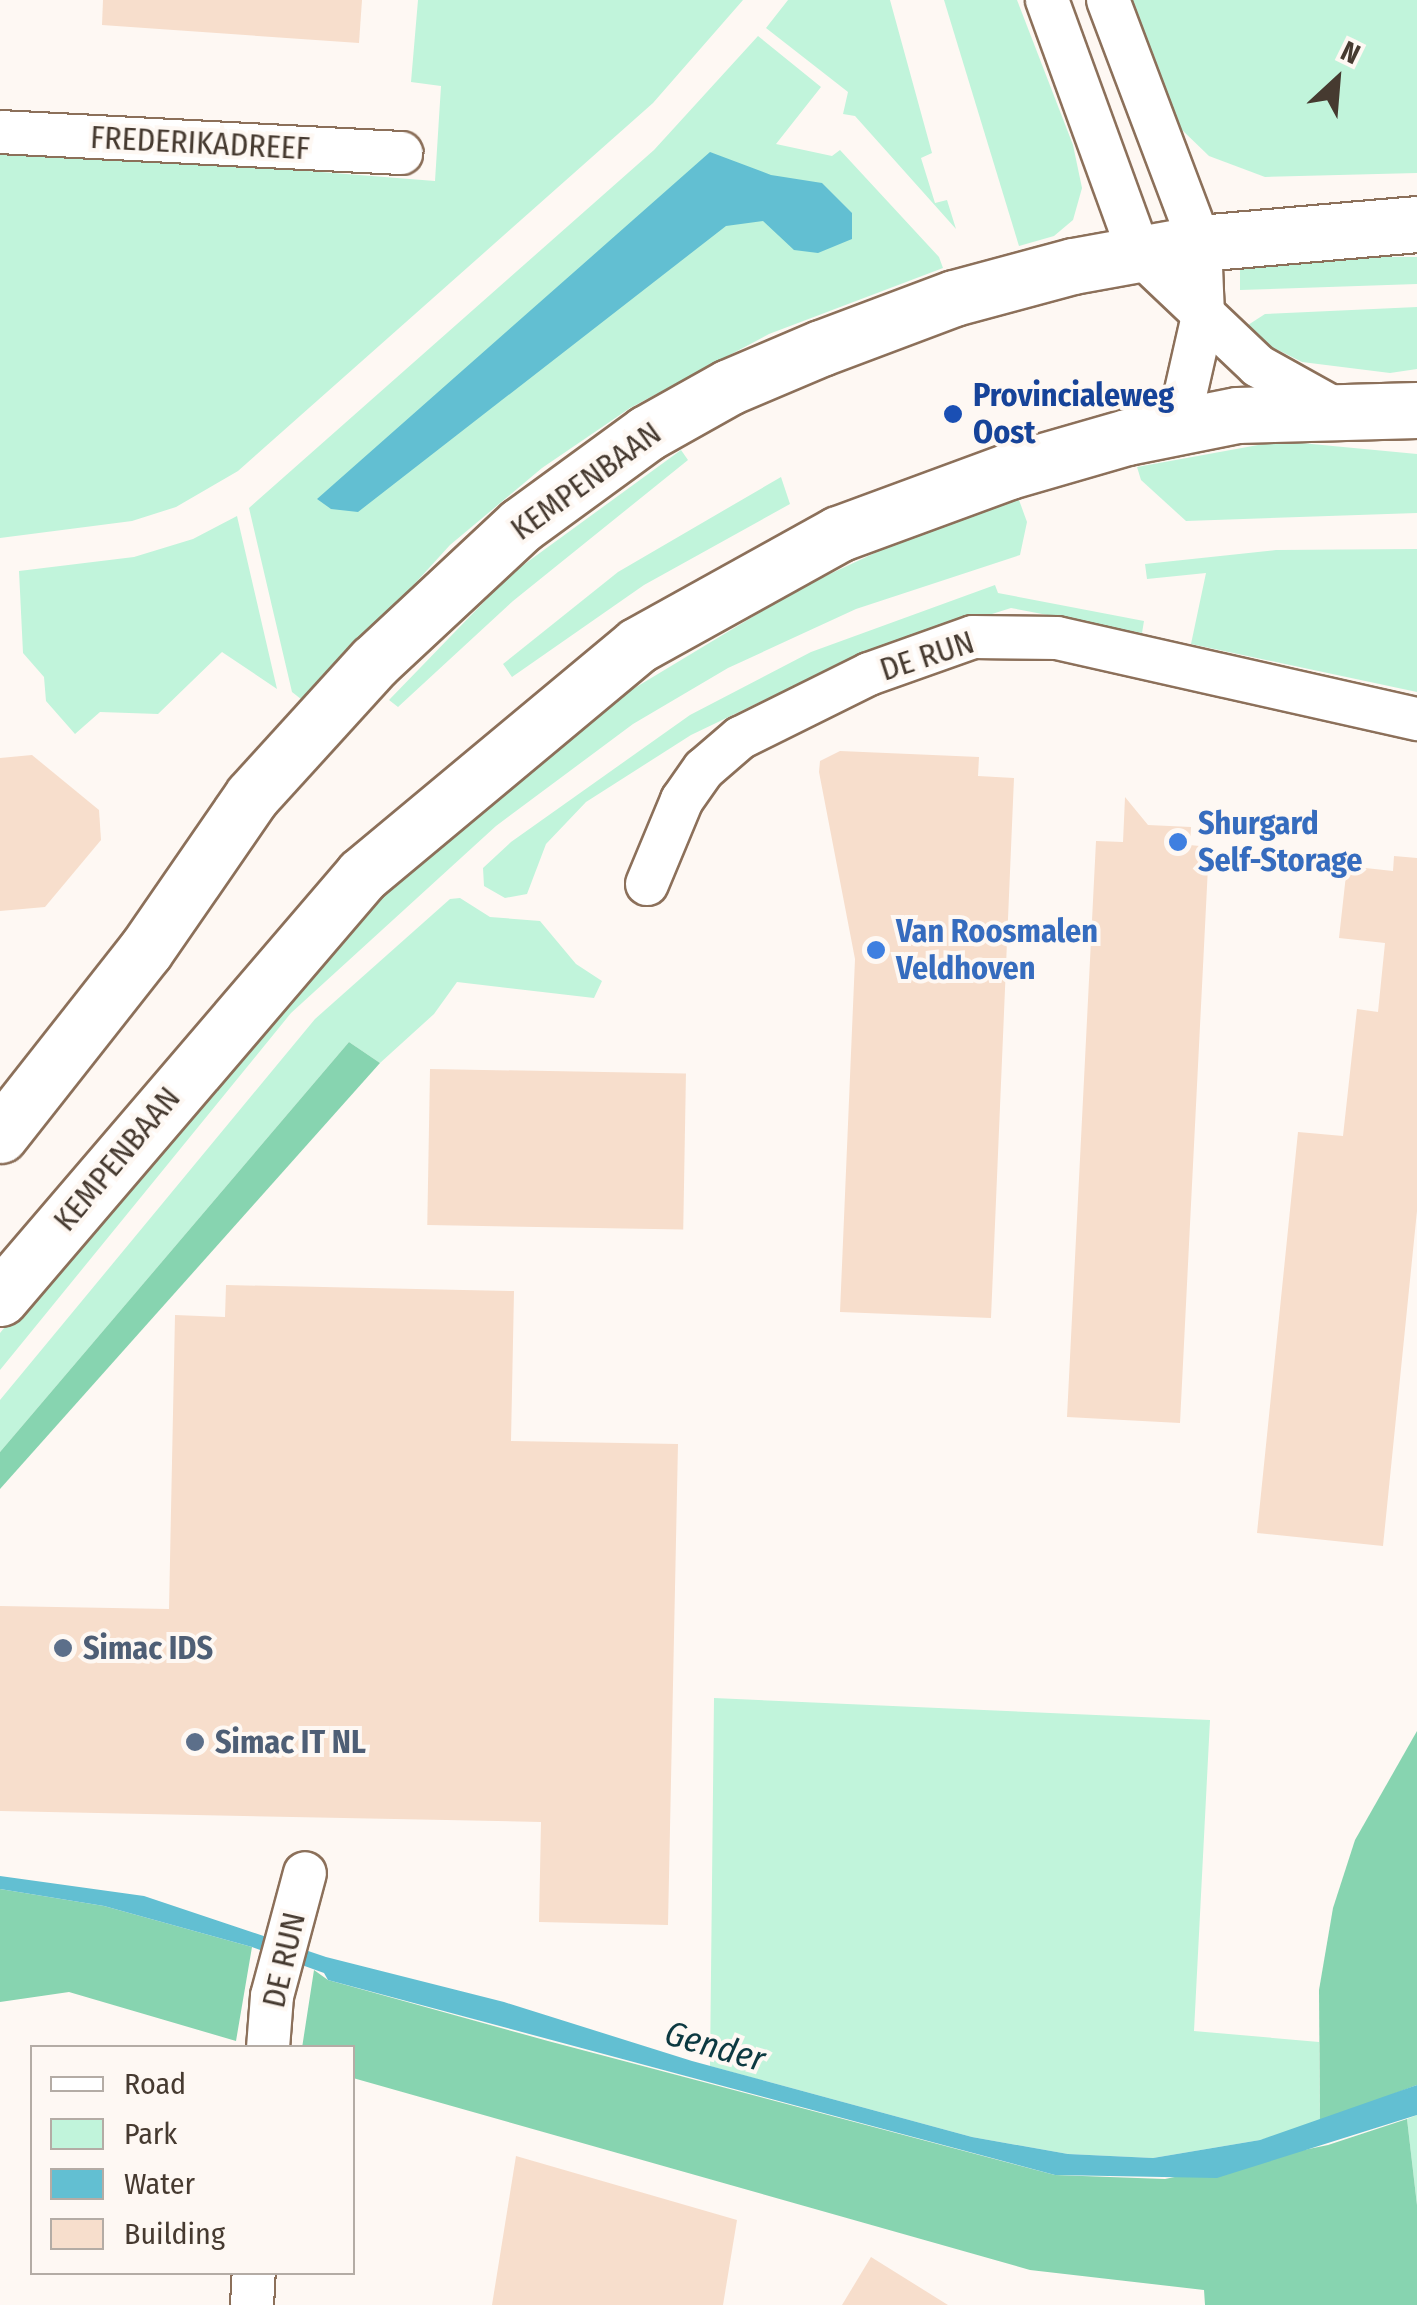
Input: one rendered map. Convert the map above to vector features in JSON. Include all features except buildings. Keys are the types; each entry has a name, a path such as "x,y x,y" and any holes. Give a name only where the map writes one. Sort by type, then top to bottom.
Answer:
{"main road":[{"name":"KEMPENBAAN","path":"0,1135 146,951 252,796 452,585 566,488 646,433 729,387 954,298 1140,252 1417,224"},
{"name":"KEMPENBAAN","path":"0,1298 362,875 552,710 638,645 838,534 1009,472 1153,432 1333,408 1417,410"}],"street":[{"path":"1047,0 1140,252 1258,366 1333,408"},
{"path":"1108,0 1200,243 1203,316 1153,432"},
{"name":"FREDERIKADREEF","path":"0,132 400,153"},
{"name":"DE RUN","path":"647,884 682,800 704,769 740,738 869,674 974,637 1057,638 1417,719"},
{"name":"DE RUN","path":"268,2045 276,1976 305,1873"},
{"path":"252,2305 254,2275"}],"green space":[{"path":"418,0 743,0 653,103 238,471 176,507 132,521 0,538 0,147 435,181 441,86 411,82"},
{"path":"788,0 890,0 932,153 921,158 935,203 947,200 956,229 855,116 843,114 848,92 766,28"},
{"path":"944,0 1017,0 1073,145 1082,188 1073,220 1054,236 1019,246"},
{"path":"1123,0 1417,0 1417,173 1265,177 1209,156 1180,128"},
{"path":"758,36 821,87 776,144 832,156 840,150 939,257 943,268 769,334 630,408 542,468 450,545 306,703 292,692 249,508 654,150"},
{"path":"1342,257 1417,257 1417,284 1240,290 1240,265"},
{"path":"1417,307 1417,369 1390,373 1302,362 1260,341 1248,325 1265,314"},
{"path":"1280,441 1417,454 1417,513 1186,521 1141,480 1137,467"},
{"path":"681,450 688,460 513,601 398,707 389,700 511,574"},
{"path":"781,477 790,504 644,585 512,677 503,664 618,572"},
{"path":"1019,500 1027,522 1020,555 856,609 728,668 633,724 496,826 291,1013 0,1370 0,1333 292,977 537,761 618,698 802,587 924,530"},
{"path":"237,516 277,689 222,652 158,714 100,712 75,734 46,701 44,677 23,653 19,571 134,557 193,539"},
{"path":"1417,549 1417,692 1191,644 1206,573 1147,579 1145,564 1276,550"},
{"path":"995,585 998,593 1144,621 1142,633 1011,608 852,658 691,735 586,802 546,844 527,894 505,898 484,886 483,868 511,842 690,715 811,652"},
{"path":"460,898 490,917 540,921 576,964 602,981 594,998 457,982 434,1014 380,1063 349,1042 0,1452 0,1400 315,1019 450,899"},
{"path":"349,1042 380,1063 0,1489 0,1452"},
{"path":"714,1698 1210,1720 1194,2031 1319,2042 1320,2122 1260,2140 1153,2158 1068,2154 972,2137 710,2066"},
{"path":"1417,1731 1417,2085 1320,2122 1319,1990 1333,1908 1355,1840"},
{"path":"0,1889 104,1906 252,1947 236,2041 69,1992 0,2002"},
{"path":"314,1970 328,1980 548,2041 1055,2175 1165,2179 1328,2145 1407,2119 1417,2205 1417,2305 1205,2305 1204,2290 1030,2270 355,2079 355,2045 302,2045"},
{"path":"1417,2115 1417,2205 1407,2119"}],"water":[{"path":"710,152 771,175 822,183 852,213 852,239 818,253 794,250 763,221 726,226 358,512 331,509 317,499"},
{"path":"0,1876 144,1896 326,1957 504,2002 692,2061 972,2137 1068,2154 1153,2158 1260,2140 1417,2085 1417,2115 1217,2178 1055,2175 328,1980 324,1973 252,1947 104,1906 0,1889"}],"place":[{"name":"Provincialeweg Oost","path":"953,414"},
{"name":"Shurgard Self-Storage","path":"1178,842"},
{"name":"Van Roosmalen Veldhoven","path":"876,950"},
{"name":"Simac IDS","path":"63,1648"},
{"name":"Simac IT NL","path":"195,1742"}],"water label":[{"name":"Gender","path":"715,2046"}]}
